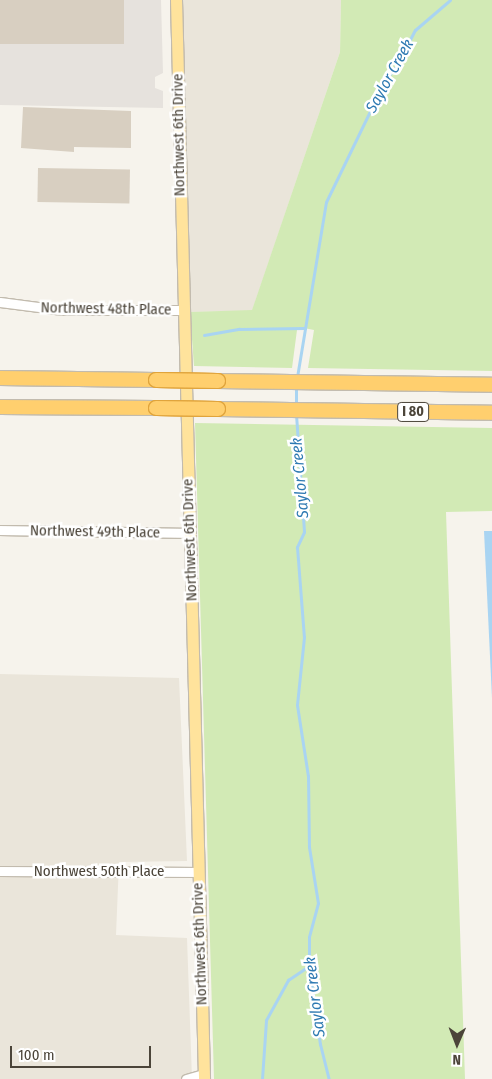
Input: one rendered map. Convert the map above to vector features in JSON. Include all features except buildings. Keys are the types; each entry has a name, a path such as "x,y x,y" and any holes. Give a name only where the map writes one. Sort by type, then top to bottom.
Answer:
{"highway":[{"path":"0,371 79,379"},
{"name":"I 80","path":"0,378 492,385"},
{"name":"I 80","path":"0,407 492,413"},
{"path":"0,412 70,407"}],"main road":[{"name":"Northwest 6th Drive","path":"176,0 204,1077"}],"street":[{"name":"Northwest 48th Place","path":"0,302 62,310 183,310"},
{"name":"Northwest 49th Place","path":"0,530 189,533"},
{"name":"Northwest 50th Place","path":"0,871 198,872"},
{"path":"186,1079 204,1077"}],"shaded area":[{"path":"0,0 161,0 163,73 155,77 155,88 163,91 163,108 0,105"},
{"path":"183,0 341,0 340,52 252,311 190,312"},
{"path":"0,674 179,678 187,861 119,862 116,935 187,938 192,1079 0,1079"}],"green space":[{"path":"341,0 492,0 492,371 308,368 314,330 304,328 297,330 292,368 194,366 190,312 252,310 340,52"},
{"path":"195,423 492,428 492,511 446,512 465,1079 214,1079"}],"water":[{"path":"484,531 492,531 492,698"}],"waterway":[{"name":"Saylor Creek","path":"297,377 326,202 385,80 397,65 415,30 450,0"},
{"path":"204,335 239,329 304,328"},
{"name":"Saylor Creek","path":"296,386 296,407"},
{"name":"Saylor Creek","path":"296,414 304,532 297,547 304,637 297,705 308,776 309,847 318,903 309,937 309,966 320,1044 329,1079"},
{"path":"262,1079 266,1020 288,980 309,966"}]}
